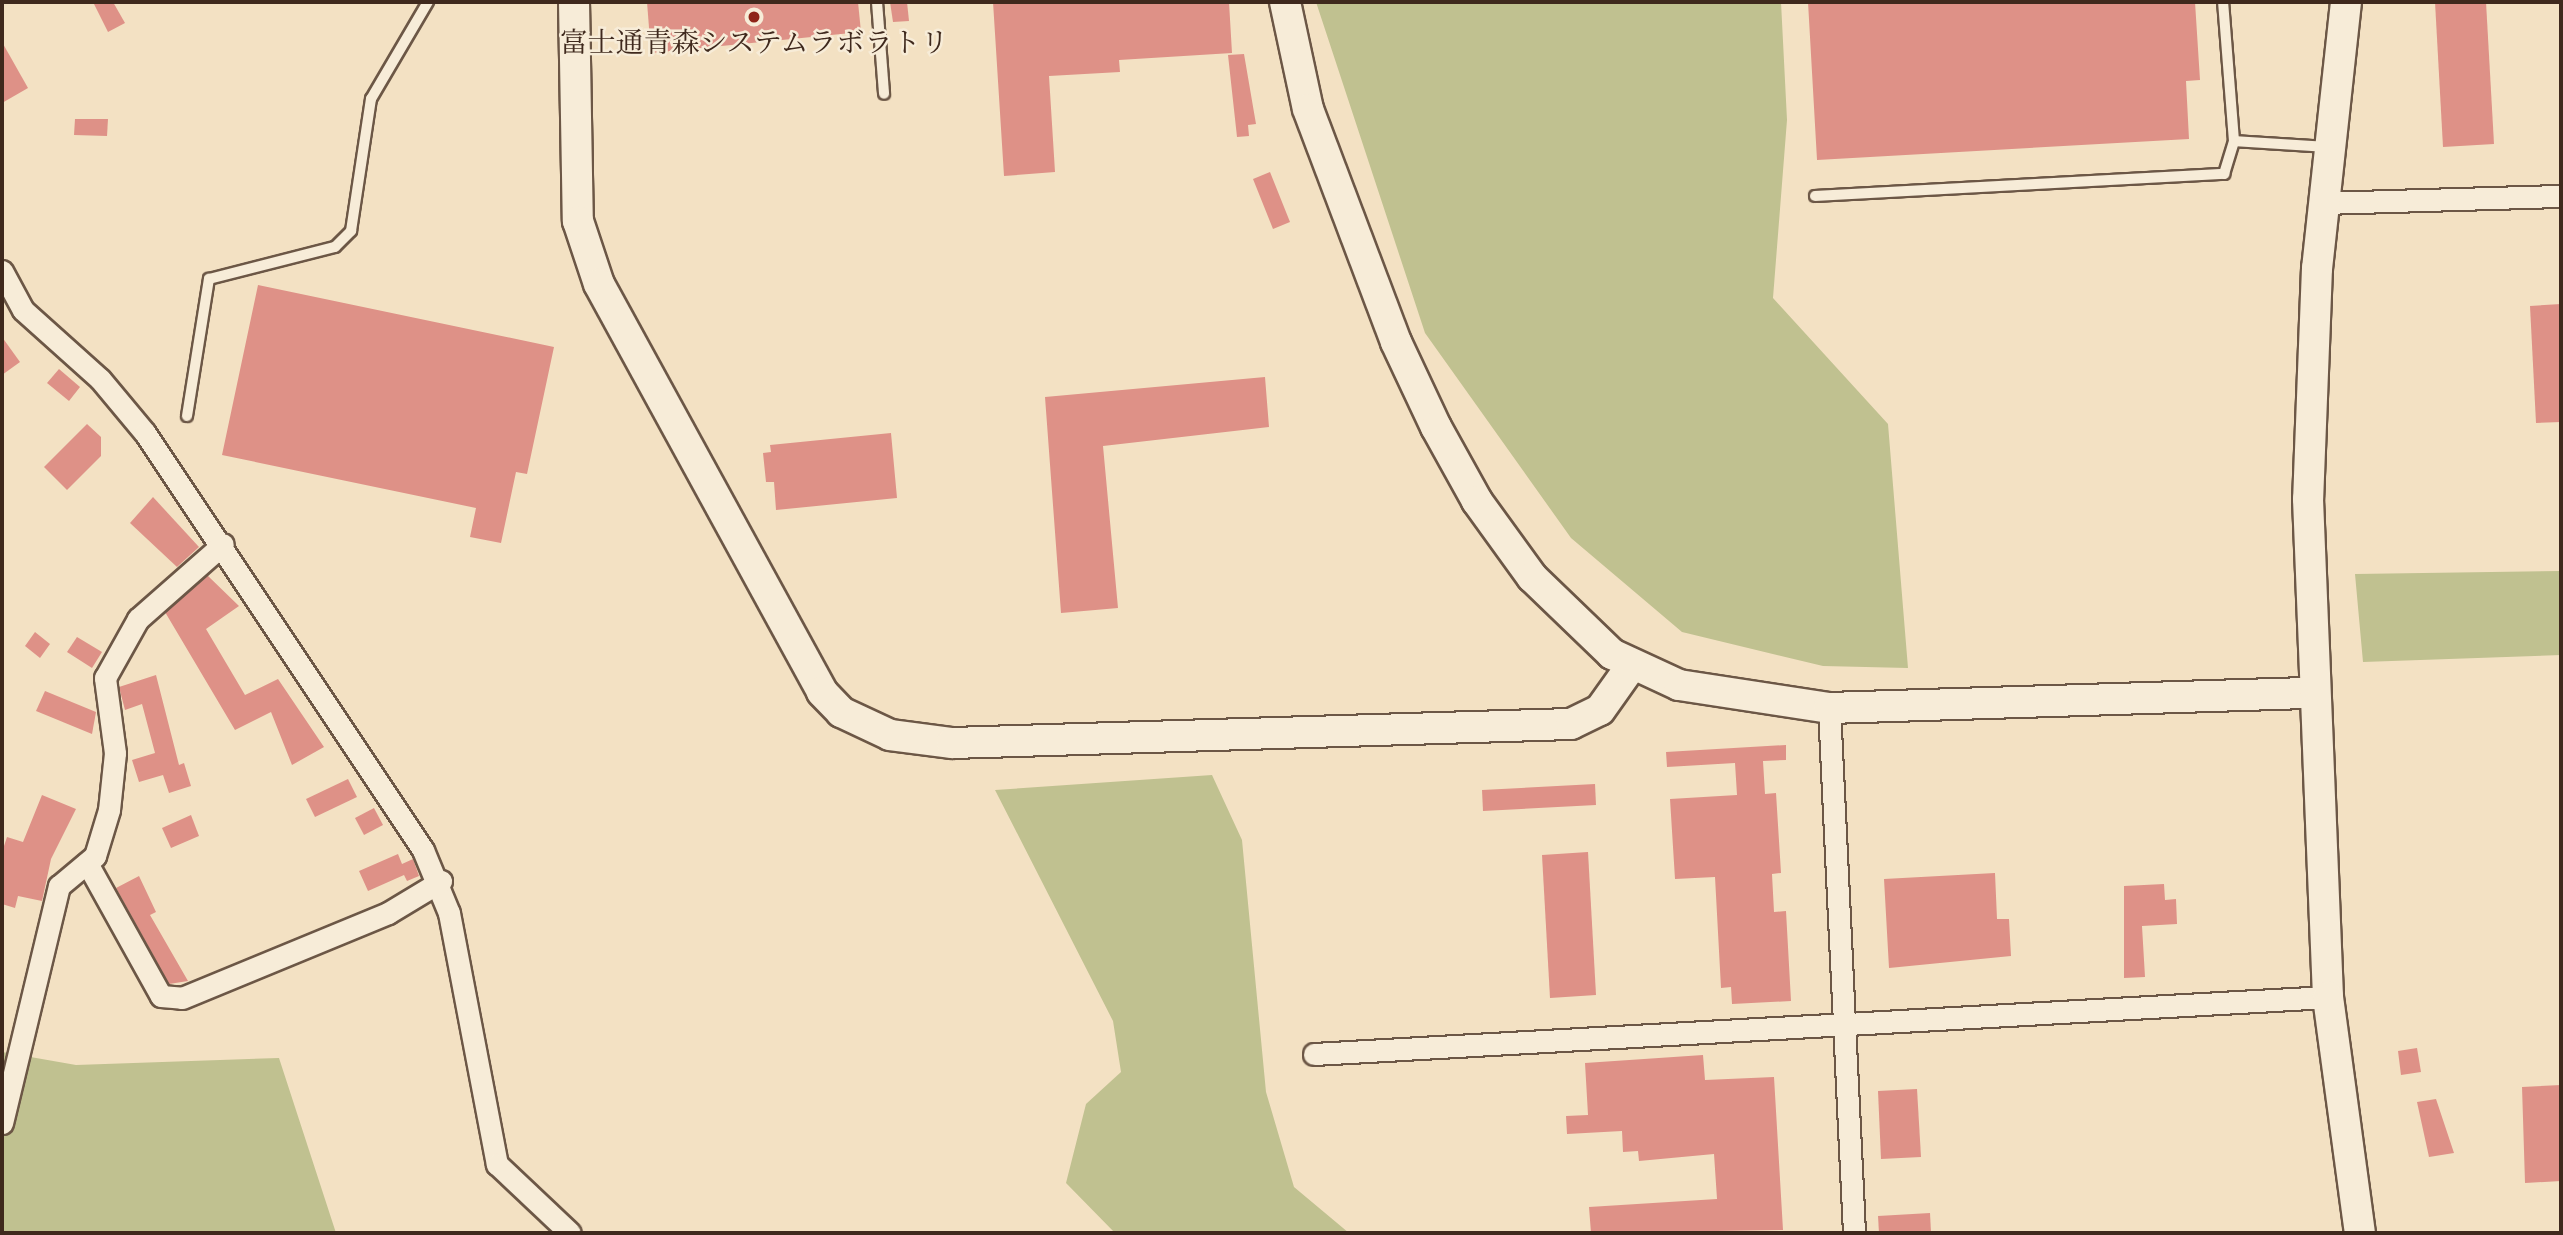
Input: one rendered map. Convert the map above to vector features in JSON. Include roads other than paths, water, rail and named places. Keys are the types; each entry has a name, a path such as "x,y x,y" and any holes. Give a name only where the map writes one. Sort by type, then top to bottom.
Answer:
{"street":[{"path":"574,2 578,221 599,285 822,692 841,712 890,735 952,743 1572,724 1600,710 1632,665"},
{"path":"1285,2 1308,109 1396,342 1436,427 1476,501 1532,577 1595,641 1632,665 1718,695 1829,708 2312,693"},
{"path":"2346,2 2327,147 2308,499 2312,693 2328,997 2360,1233"},
{"path":"2323,203 2561,196"},
{"path":"2,271 23,310 100,379 145,433 223,544 441,881 497,1164 570,1233"},
{"path":"2,1123 59,886 87,863 109,810 115,753 105,678 116,651 138,620 223,544"},
{"path":"1829,708 1841,1026 1854,1233"},
{"path":"87,863 161,996 182,998 388,913 441,881"},
{"path":"1314,1054 2328,997"}],"lane":[{"path":"187,416 209,279 335,247 351,231 372,99 428,2"},
{"path":"877,2 884,94"},
{"path":"1815,196 2224,174 2234,141 2223,2"},
{"path":"2234,141 2327,147"}],"place":[{"name":"富士通青森システムラボラトリ","path":"754,17"}]}
